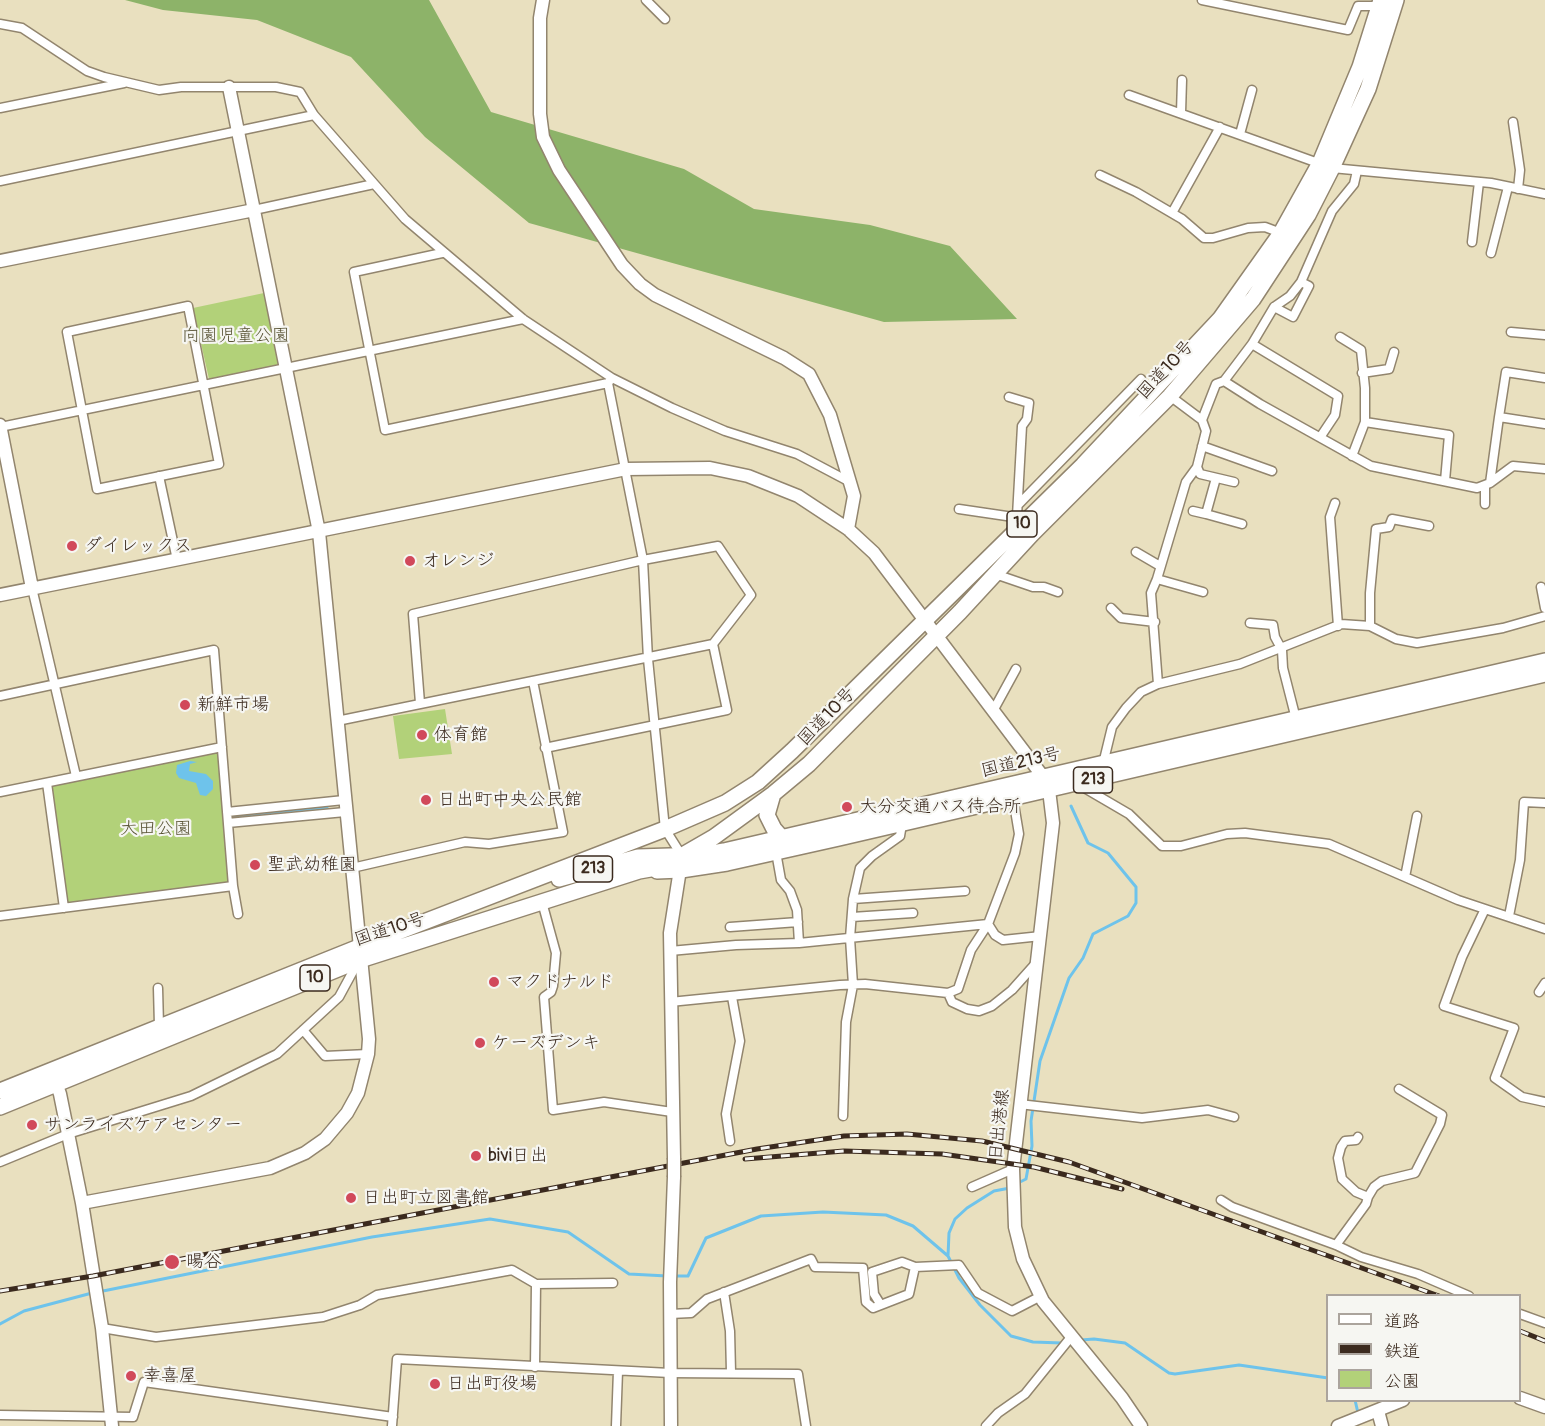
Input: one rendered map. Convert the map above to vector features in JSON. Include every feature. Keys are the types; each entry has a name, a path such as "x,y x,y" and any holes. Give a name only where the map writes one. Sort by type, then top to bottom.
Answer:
{"highway":[{"name":"国道10号","path":"0,1091 54,1077 665,830 724,803 758,782 924,621 1021,518 1140,406 1220,318 1326,166 1368,88 1396,0"},
{"name":"国道10号","path":"0,1107 54,1077 159,1026 359,953 542,902 639,871 681,863 773,794 809,764 1170,396 1259,291 1308,215 1380,3"},
{"name":"国道213号","path":"779,845 1047,784 1296,719 1545,661"},
{"name":"国道213号","path":"505,893 623,860 681,863 724,851 779,845 902,824 1013,798 1047,784 1076,783 1104,770 1545,674"},
{"path":"773,794 768,815 779,845"}],"street":[{"path":"543,0 540,18 540,114 543,137 559,170 622,265 640,284 655,295 784,358 809,374 830,415 848,481 855,496 848,529"},
{"path":"646,0 665,19"},
{"path":"1202,0 1348,30 1358,6 1380,3"},
{"path":"0,24 22,28 87,71 159,90 229,87 295,89 300,92 314,115 405,219 442,253 523,319 610,381 725,431 797,454 848,481"},
{"path":"1181,113 1182,80"},
{"path":"0,108 127,82"},
{"path":"82,1203 270,1168 304,1153 325,1139 347,1113 358,1092 368,1054 369,1039 319,532 229,87"},
{"path":"1240,134 1252,90"},
{"path":"1129,94 1326,166 1479,182 1545,194"},
{"path":"0,181 314,115"},
{"path":"1513,122 1520,170 1518,189"},
{"path":"1172,213 1220,127"},
{"path":"1202,420 1216,384 1224,381 1252,344 1274,307 1290,296 1301,282 1332,211 1354,184 1357,171"},
{"path":"1100,175 1172,213 1204,238 1213,238 1248,228 1265,227 1281,233"},
{"path":"1472,242 1479,182"},
{"path":"0,261 374,184"},
{"path":"1491,253 1508,187"},
{"path":"442,253 354,272 385,430 610,381"},
{"path":"1274,307 1293,317 1310,286 1301,282"},
{"path":"188,306 205,385 219,464 97,489 67,332 188,306"},
{"path":"76,776 32,588 0,427 523,319"},
{"path":"1511,332 1545,335"},
{"path":"1340,337 1361,351 1365,388 1363,407 1365,422 1352,456"},
{"path":"1252,344 1338,396 1335,415 1321,436"},
{"path":"1362,373 1389,369 1394,352"},
{"path":"1485,504 1506,372 1545,378"},
{"path":"1018,505 1141,379"},
{"path":"610,381 643,560 648,659 665,830 681,863 670,933 674,1158 670,1314 671,1426"},
{"path":"1224,381 1260,404 1321,436 1371,466 1477,488 1487,485 1513,466 1545,470"},
{"path":"1158,684 1154,666 1155,622 1151,593 1186,482 1197,467 1206,431 1202,420 1170,396"},
{"path":"959,509 1021,518 1018,505 1022,426 1027,419 1029,403 1009,397"},
{"path":"1500,417 1545,424"},
{"path":"1365,422 1449,435 1445,481"},
{"path":"1202,446 1272,471"},
{"path":"1197,467 1200,474 1234,482"},
{"path":"0,595 626,469 710,468 748,476 798,496 848,529 874,553 1047,784"},
{"path":"159,476 177,560"},
{"path":"1206,514 1216,478"},
{"path":"1335,503 1330,517 1338,626"},
{"path":"1193,511 1242,524"},
{"path":"1370,626 1370,593 1376,529 1389,526 1392,519 1429,526"},
{"path":"337,721 713,644 751,595 718,546 643,560 413,614 420,703"},
{"path":"1136,552 1160,566"},
{"path":"995,574 1033,587 1044,586 1058,592"},
{"path":"1156,579 1203,592"},
{"path":"1541,587 1545,608"},
{"path":"1111,608 1121,618 1155,622"},
{"path":"1104,770 1112,727 1141,692 1158,684 1240,664 1282,650 1338,626 1357,623 1370,626 1396,639 1417,643 1503,628 1545,616"},
{"path":"1250,623 1273,625 1275,637 1282,650 1283,668 1296,719"},
{"path":"545,748 728,710 713,644"},
{"path":"0,696 214,650 233,886 238,914"},
{"path":"993,711 1016,669"},
{"path":"352,868 465,842 504,843 563,832 533,681"},
{"path":"0,792 222,747"},
{"path":"47,783 64,908"},
{"path":"1076,783 1129,814 1162,846 1181,846 1227,834 1303,839 1329,844 1485,909 1545,929"},
{"name":"日出港線","path":"1047,784 1053,823 1019,1104 1013,1169 1015,1227 1023,1259 1041,1296 1072,1338 1122,1398 1141,1426"},
{"path":"670,1002 853,985 948,993 958,989 971,950 988,924 1015,853 1018,834 1013,798"},
{"path":"1509,916 1520,860 1524,802 1545,803"},
{"path":"227,812 345,806"},
{"path":"228,823 345,806"},
{"path":"1405,877 1417,816"},
{"path":"843,1116 846,1022 853,985 850,938 853,899 860,868 872,855 900,836 902,824"},
{"path":"779,845 781,880 790,891 798,922 799,943"},
{"path":"0,916 233,886"},
{"path":"853,899 965,891"},
{"path":"542,902 552,931 556,953 553,986 551,992 544,997 553,1110 604,1102 672,1112"},
{"path":"1485,909 1462,957 1444,1006 1514,1028 1495,1078 1521,1097 1545,1102"},
{"path":"852,917 913,913"},
{"path":"730,927 798,922"},
{"path":"988,924 995,935 1003,940 1041,936"},
{"path":"670,951 736,945 799,943 988,924"},
{"path":"0,1162 68,1134 191,1096 285,1049 339,997 359,953"},
{"path":"948,993 951,1002 979,1011 992,1006 1012,990 1037,962"},
{"path":"1539,992 1545,983"},
{"path":"158,988 159,1026"},
{"path":"730,1141 726,1113 740,1041 732,997"},
{"path":"303,1030 325,1056 368,1054"},
{"path":"54,1077 82,1203 102,1328 112,1421"},
{"path":"1336,1245 1374,1187 1382,1181 1415,1173 1440,1124 1442,1115 1399,1089"},
{"path":"1019,1104 1142,1118 1208,1110 1234,1117"},
{"path":"1358,1137 1356,1140 1346,1141 1341,1147 1338,1158 1342,1179 1356,1192 1368,1197"},
{"path":"972,1187 1013,1169"},
{"path":"1221,1200 1232,1207 1336,1245 1362,1257 1418,1274 1464,1294"},
{"path":"670,1314 691,1313 707,1299 811,1259 815,1267 863,1268 866,1302 873,1308 909,1294 915,1267"},
{"path":"879,1302 874,1294 872,1272 902,1262 915,1267 959,1265 978,1293 1012,1311 1041,1296"},
{"path":"102,1328 156,1337 323,1317 360,1305 377,1295 512,1270 536,1284 613,1283"},
{"path":"535,1367 536,1284"},
{"path":"724,1292 730,1331 731,1372"},
{"path":"1521,1314 1545,1323"},
{"path":"986,1426 998,1413 1025,1394 1072,1338"},
{"path":"0,1415 112,1421 133,1417 144,1382 392,1422 397,1359 670,1373 798,1374 806,1426"},
{"path":"616,1426 618,1371"},
{"path":"1521,1398 1545,1407"},
{"path":"1339,1426 1400,1402"},
{"path":"1378,1411 1382,1426"}],"green space":[{"path":"125,0 429,0 491,112 684,169 754,209 870,225 950,246 1017,319 884,322 529,223 425,137 351,57 257,20 163,10"},
{"name":"向園児童公園","path":"264,293 280,364 209,379 193,308"},
{"name":"体育館","path":"445,709 452,754 399,759 393,716"},
{"name":"大田公園","path":"218,752 229,883 67,904 51,786"}],"water":[{"path":"190,761 197,762 190,764 189,771 206,774 213,781 213,789 206,796 200,795 196,783 179,778 176,773 177,765"}],"waterway":[{"path":"1018,1183 1026,1179 1032,1146 1031,1121 1040,1061 1069,978 1083,958 1093,934 1128,916 1136,903 1136,887 1108,853 1088,843 1071,806"},
{"path":"235,816 327,807"},
{"path":"1010,1188 994,1191 967,1208 955,1219 949,1233 948,1256 959,1278 980,1305 1011,1336 1033,1342 1062,1343"},
{"path":"674,1276 688,1276 706,1238 761,1216 823,1212 886,1215 913,1226 948,1256"},
{"path":"98,1292 372,1237 490,1219 568,1232 629,1274 667,1276"},
{"path":"0,1324 24,1311 92,1293"},
{"path":"1081,1340 1094,1339 1125,1343 1169,1373 1175,1374 1239,1365 1326,1378"},
{"path":"1355,1402 1358,1413"}],"railway":[{"path":"0,1291 93,1276 757,1149 844,1136 907,1134 982,1141 1069,1162 1433,1294"},
{"path":"745,1159 844,1151 942,1154 1034,1167 1122,1189"},
{"path":"1521,1331 1545,1341"}],"place":[{"name":"ダイレックス","path":"72,546"},
{"name":"オレンジ","path":"410,561"},
{"name":"新鮮市場","path":"185,705"},
{"name":"体育館","path":"422,735"},
{"name":"日出町中央公民館","path":"426,800"},
{"name":"大分交通バス待合所","path":"847,807"},
{"name":"聖武幼稚園","path":"255,865"},
{"name":"マクドナルド","path":"494,982"},
{"name":"ケーズデンキ","path":"480,1043"},
{"name":"サンライズケアセンター","path":"32,1125"},
{"name":"bivi日出","path":"476,1156"},
{"name":"日出町立図書館","path":"351,1198"},
{"name":"暘谷","path":"172,1262"},
{"name":"幸喜屋","path":"131,1376"},
{"name":"日出町役場","path":"435,1384"}]}
